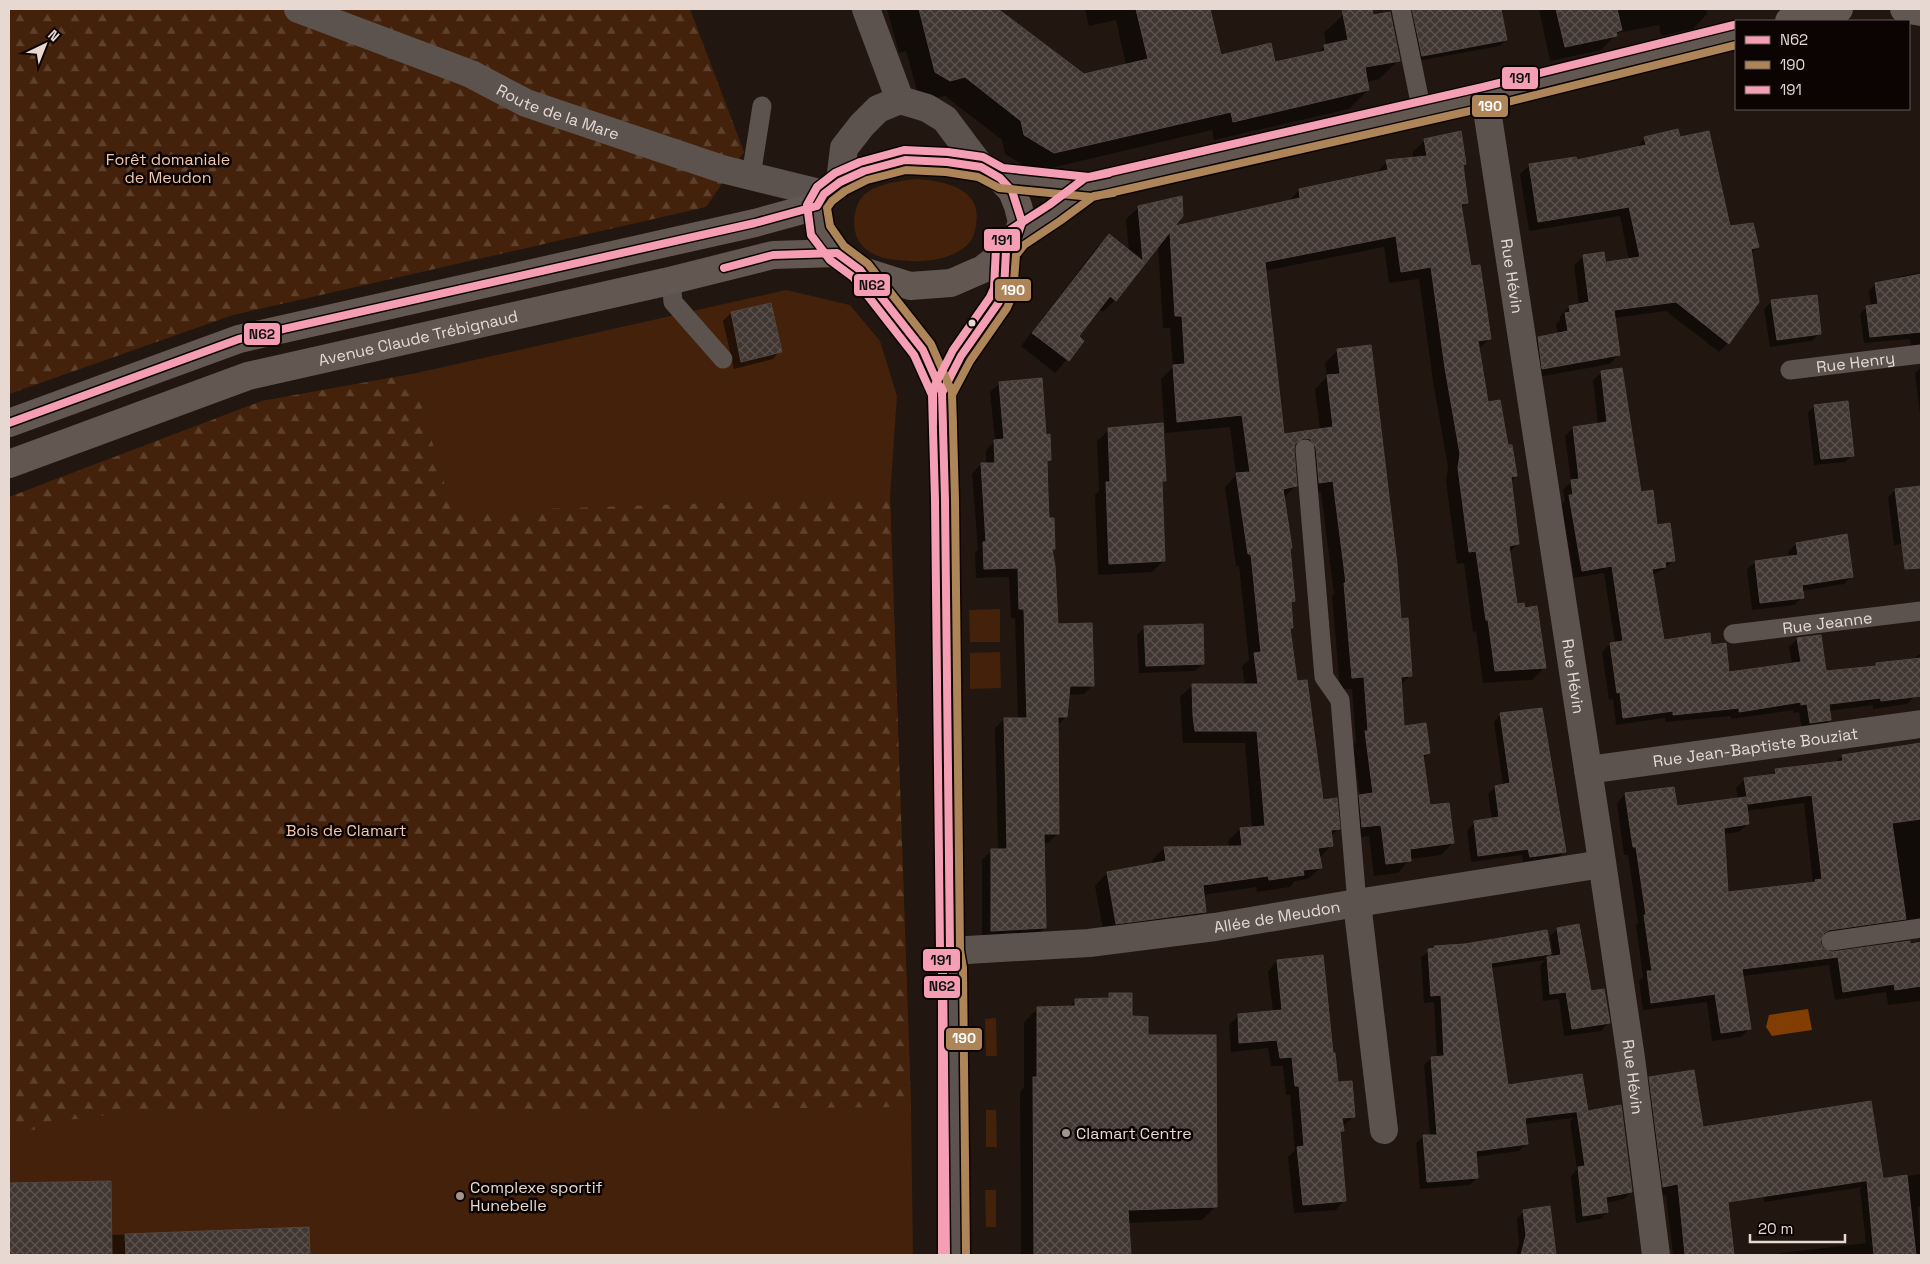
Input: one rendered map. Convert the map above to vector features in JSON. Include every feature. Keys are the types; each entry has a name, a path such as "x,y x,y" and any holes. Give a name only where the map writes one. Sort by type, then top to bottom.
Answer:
{"main road":[{"path":"1793,20 1839,9"},
{"path":"1904,9 1921,12"},
{"path":"9,423 239,339 755,223 827,194 864,171 905,160 946,162 991,173 1090,187 1485,98 1735,34"},
{"path":"991,173 1012,191 1018,206 1022,222 1011,244"},
{"path":"827,194 820,230 837,253 860,270 910,286 951,283 983,269 1011,244 1090,187"},
{"name":"Avenue Claude Trébignaud","path":"9,464 248,376 672,280 773,255 837,253"}],"street":[{"name":"Route de la Mare","path":"298,9 471,74 526,103 722,169 827,194"},
{"path":"866,9 900,100"},
{"name":"Rue Hévin","path":"1485,98 1631,1058 1656,1255"},
{"path":"827,194 844,148 862,125 878,110 900,100 927,108 945,119 991,173"},
{"path":"942,393 961,356 999,302 1004,290 1011,244"},
{"path":"860,270 923,350 942,393 945,492 950,951 953,968 956,1255"},
{"name":"Rue Jean-Baptiste Bouziat","path":"1588,770 1921,724"},
{"name":"Allée de Meudon","path":"950,951 1089,943 1215,927 1602,864"},
{"path":"1357,903 1384,1130"},
{"path":"942,1255 942,967 950,951"}],"lane":[{"path":"1401,9 1422,112"},
{"path":"751,176 762,106"},
{"path":"672,280 673,302 723,359"},
{"name":"Rue Henry","path":"1790,370 1921,354"},
{"path":"1305,450 1324,677 1340,700 1357,903"},
{"name":"Rue Jeanne","path":"1733,634 1921,611"},
{"path":"1831,941 1921,928"}],"green space":[{"name":"Forêt domaniale de Meudon","path":"9,9 690,9 744,152 706,207 233,315 9,394"},
{"path":"917,179 939,182 959,189 974,202 977,212 976,225 970,242 958,252 949,256 920,261 890,259 869,252 860,243 855,230 855,215 859,201 869,191 879,186"},
{"name":"Bois de Clamart","path":"786,290 850,305 880,341 897,396 890,497 911,1107 913,1255 9,1255 9,497 262,401 412,374"},
{"name":"Bois de Clamart","path":"412,374 453,512 890,497 911,1107 116,1114 68,1120 9,1137 9,497 262,401"},
{"path":"1000,609 1000,642 970,642 969,610"},
{"path":"1000,652 1001,688 970,689 970,653"},
{"path":"996,1018 997,1056 986,1056 985,1019"},
{"path":"986,1110 996,1110 997,1147 986,1147"},
{"path":"985,1190 996,1190 996,1227 986,1227"}],"shaded area":[{"path":"1808,1009 1812,1030 1772,1036 1766,1027 1769,1015"}],"building":[{"path":"919,9 998,9 1084,74 1148,59 1136,9 1210,9 1221,55 1271,43 1275,62 1325,51 1324,45 1348,40 1342,9 1372,9 1373,15 1390,12 1400,61 1365,67 1369,90 1233,122 1231,112 1054,153 1024,135 1021,121 965,77 950,81 935,72"},
{"path":"1412,9 1501,9 1507,40 1422,56"},
{"path":"1556,9 1617,9 1622,30 1616,32 1617,36 1565,47"},
{"path":"1678,129 1680,137 1709,131 1730,226 1753,223 1759,247 1751,249 1759,302 1729,344 1676,302 1614,310 1620,355 1542,369 1538,337 1568,331 1565,313 1570,312 1569,306 1589,302 1583,255 1604,252 1607,273 1607,262 1640,257 1629,207 1538,222 1529,164 1576,157 1577,160 1646,145 1644,137"},
{"path":"1461,131 1466,164 1463,165 1468,203 1461,204 1471,266 1480,265 1491,339 1478,341 1488,402 1500,400 1508,445 1512,445 1517,476 1511,477 1519,544 1509,546 1517,604 1524,603 1525,608 1537,606 1546,668 1495,671 1476,551 1469,552 1458,468 1460,454 1445,368 1431,267 1401,272 1396,236 1265,262 1284,434 1333,427 1327,375 1340,374 1337,349 1371,345 1397,564 1401,619 1408,618 1412,676 1401,677 1404,726 1426,723 1430,753 1423,755 1430,805 1449,803 1454,843 1410,849 1411,861 1386,864 1381,825 1362,827 1359,795 1373,793 1365,731 1368,731 1364,677 1352,678 1344,583 1346,583 1333,481 1319,483 1316,448 1310,439 1304,438 1295,444 1294,449 1297,486 1283,489 1292,548 1290,548 1295,601 1291,602 1293,628 1290,628 1297,681 1307,680 1323,800 1337,798 1340,829 1331,830 1333,846 1318,848 1322,868 1303,870 1304,875 1269,880 1268,876 1203,885 1206,912 1116,924 1107,872 1166,861 1164,847 1242,846 1240,828 1265,826 1257,731 1195,731 1193,716 1192,684 1258,684 1254,653 1261,652 1251,554 1248,554 1236,473 1250,472 1242,415 1177,422 1173,365 1185,364 1182,316 1175,316 1170,232 1116,301 1110,296 1079,336 1084,341 1069,361 1032,333 1109,234 1143,261 1138,206 1182,196 1183,216 1175,226 1300,198 1299,189 1388,170 1386,160 1427,156 1424,139"},
{"path":"1921,274 1921,332 1870,337 1866,306 1878,304 1875,283"},
{"path":"1817,295 1821,334 1777,340 1771,300"},
{"path":"771,303 782,352 741,362 731,312"},
{"path":"1622,368 1641,492 1653,490 1657,525 1670,523 1675,561 1665,562 1666,567 1652,569 1664,640 1710,633 1711,645 1726,643 1729,672 1801,662 1797,638 1821,635 1826,671 1876,666 1876,663 1921,658 1921,696 1881,701 1880,698 1829,704 1831,720 1810,723 1807,704 1801,705 1801,702 1739,712 1739,708 1673,715 1673,711 1623,718 1620,692 1617,693 1610,643 1623,641 1612,566 1582,571 1569,495 1573,495 1571,480 1579,479 1573,427 1607,422 1601,371"},
{"path":"1042,378 1046,435 1050,434 1051,460 1047,461 1048,495 1049,518 1054,518 1055,549 1052,549 1055,566 1058,624 1092,623 1094,686 1070,686 1067,717 1058,717 1059,834 1044,834 1046,928 991,931 991,849 1007,849 1004,718 1027,718 1024,609 1019,609 1018,568 984,569 983,542 986,542 981,463 995,463 994,440 1004,439 999,382"},
{"path":"1848,401 1854,456 1821,459 1814,405"},
{"path":"1163,423 1166,481 1162,481 1165,561 1109,564 1106,482 1110,482 1108,428"},
{"path":"1921,486 1921,568 1905,569 1895,489"},
{"path":"1847,534 1853,577 1802,585 1804,598 1760,603 1755,561 1798,555 1796,543"},
{"path":"1203,624 1204,664 1146,666 1144,626"},
{"path":"1542,708 1566,852 1530,857 1528,849 1478,856 1474,821 1499,817 1495,786 1510,783 1500,713"},
{"path":"1921,743 1921,819 1892,823 1906,919 1829,930 1824,933 1820,942 1823,948 1832,952 1910,941 1910,944 1921,942 1921,986 1895,990 1894,984 1843,992 1838,957 1742,969 1751,1029 1721,1033 1715,994 1651,1003 1647,971 1652,971 1644,915 1646,915 1636,847 1633,847 1625,793 1674,787 1677,806 1746,797 1749,824 1724,828 1728,892 1816,882 1815,880 1822,879 1812,795 1748,804 1744,778 1776,774 1775,769 1843,761 1842,755"},
{"path":"1579,924 1591,991 1604,989 1610,1023 1572,1029 1566,992 1550,994 1547,957 1561,955 1557,928"},
{"path":"1547,930 1551,954 1491,963 1508,1085 1582,1074 1588,1111 1621,1105 1632,1192 1606,1197 1608,1212 1583,1216 1578,1167 1585,1166 1577,1112 1582,1111 1525,1118 1528,1144 1476,1151 1478,1178 1427,1182 1423,1135 1437,1135 1431,1057 1444,1056 1441,995 1431,996 1428,949 1435,948 1434,946 1465,944"},
{"path":"1323,955 1333,1053 1335,1053 1338,1082 1352,1081 1355,1117 1342,1118 1344,1131 1340,1131 1346,1201 1303,1205 1297,1147 1304,1146 1299,1086 1295,1086 1292,1057 1280,1058 1277,1040 1239,1043 1238,1014 1282,1010 1277,960"},
{"path":"1109,993 1132,993 1132,1016 1148,1017 1148,1035 1216,1035 1217,1207 1128,1210 1131,1255 1034,1255 1033,1077 1037,1077 1037,1007 1075,1006 1075,999 1109,998"},
{"path":"1694,1070 1703,1127 1871,1101 1883,1178 1728,1202 1734,1255 1685,1255 1678,1184 1663,1187 1649,1077"},
{"path":"1907,1175 1916,1255 1874,1255 1867,1181"},
{"path":"111,1181 112,1255 9,1255 9,1183"},
{"path":"1550,1206 1556,1255 1521,1255 1526,1235 1523,1210"},
{"path":"309,1227 310,1255 126,1255 125,1234"}],"transit line":[{"name":"191","path":"946,1255 943,969 940,951 932,395 914,355 853,277 830,260 811,235 807,205 817,187 835,173 860,162 904,150 948,152 983,157 1003,168 1089,177 1483,87 1734,25"},
{"name":"190","path":"966,1255 963,968 960,950 952,392 931,344 868,264 844,246 830,226 827,208 832,201 845,191 867,180 906,170 946,172 978,177 999,188 1092,197 1487,107 1735,45"},
{"name":"N62","path":"9,423 239,339 755,223 817,206 824,194 840,182 864,171 905,160 947,162 981,167 1000,178 1012,191 1022,222 1017,237 1006,251 1004,290 999,302 961,356 942,393 950,951 942,967 942,1255"},
{"name":"191","path":"933,425 933,389 953,350 990,297 994,288 996,248 1010,230 1049,205 1085,178 1109,173"},
{"name":"190","path":"953,425 952,395 970,361 1007,308 1013,294 1016,255 1024,245 1094,196 1113,193"},
{"name":"N62","path":"724,268 773,255 837,253 860,270 923,350 942,393 943,426"}],"place":[{"name":"Clamart Centre","path":"1066,1133"},
{"name":"Complexe sportif Hunebelle","path":"460,1196"}]}
